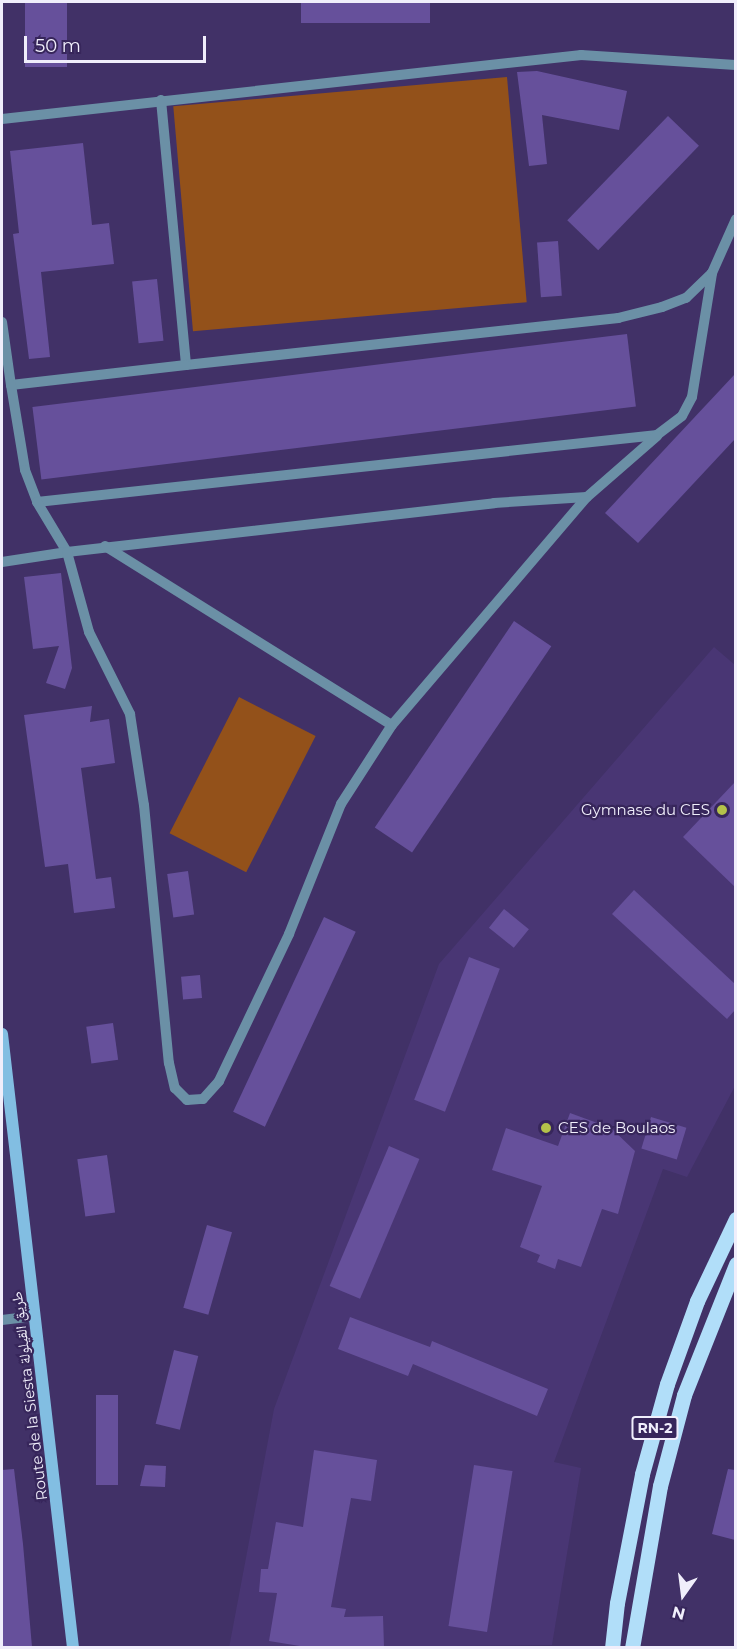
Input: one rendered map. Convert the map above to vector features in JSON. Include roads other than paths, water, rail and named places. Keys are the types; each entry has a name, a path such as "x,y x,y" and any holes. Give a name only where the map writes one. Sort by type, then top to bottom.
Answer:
{"main road":[{"name":"Route de la Siesta طريق القيلولة","path":"2,1034 73,1647"},
{"name":"RN-2","path":"612,1647 640,1485 667,1384 697,1301 735,1219"},
{"name":"RN-2","path":"632,1647 647,1550 678,1418 735,1264"}],"lane":[{"path":"2,119 581,55 735,65"},
{"path":"161,100 186,365"},
{"path":"2,322 25,470 37,502 67,552 88,633 130,714 144,805 169,1063 175,1088 187,1100 203,1099 219,1081 290,934 341,804 392,725 587,497 682,416 692,397 712,273 735,219"},
{"path":"11,385 618,318 686,298 712,273"},
{"path":"37,502 657,435"},
{"path":"2,562 105,546 494,503 587,497"},
{"path":"105,546 392,725"},
{"path":"2,1320 35,1316"}],"place":[{"name":"Gymnase du CES","path":"722,810"},
{"name":"CES de Boulaos","path":"546,1128"}]}
